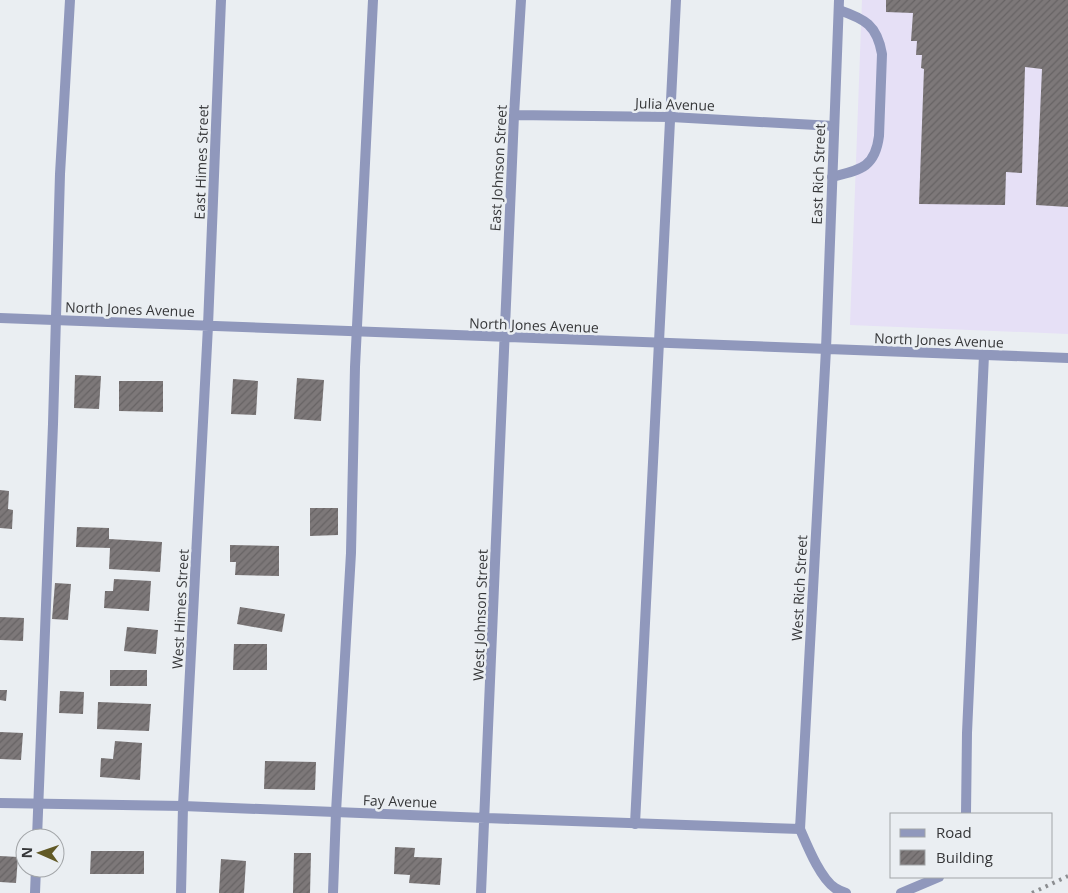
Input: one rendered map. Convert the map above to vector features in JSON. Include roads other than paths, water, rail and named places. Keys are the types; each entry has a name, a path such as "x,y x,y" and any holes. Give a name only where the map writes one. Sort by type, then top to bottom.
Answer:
{"street":[{"path":"37,828 60,174 70,0"},
{"name":"East Himes Street","path":"208,326 221,0"},
{"path":"333,893 351,552 356,332 373,0"},
{"name":"East Johnson Street","path":"505,338 514,115 521,0"},
{"path":"635,824 676,0"},
{"path":"832,177 858,170 873,159 878,148 879,136 882,54 880,43 873,28 867,22 839,5"},
{"name":"East Rich Street","path":"826,349 839,5"},
{"name":"Julia Avenue","path":"514,115 671,117 834,126"},
{"name":"North Jones Avenue","path":"0,318 1068,358"},
{"name":"West Himes Street","path":"181,893 183,806 208,326"},
{"name":"West Johnson Street","path":"481,893 505,338"},
{"name":"West Rich Street","path":"800,829 826,349"},
{"path":"966,813 967,733 984,355"},
{"name":"Fay Avenue","path":"0,803 183,806 800,829"},
{"path":"800,829 822,874 834,888 846,893"},
{"path":"35,893 36,878"},
{"path":"901,893 937,878"}],"railway":[{"path":"1032,893 1068,876"}]}
